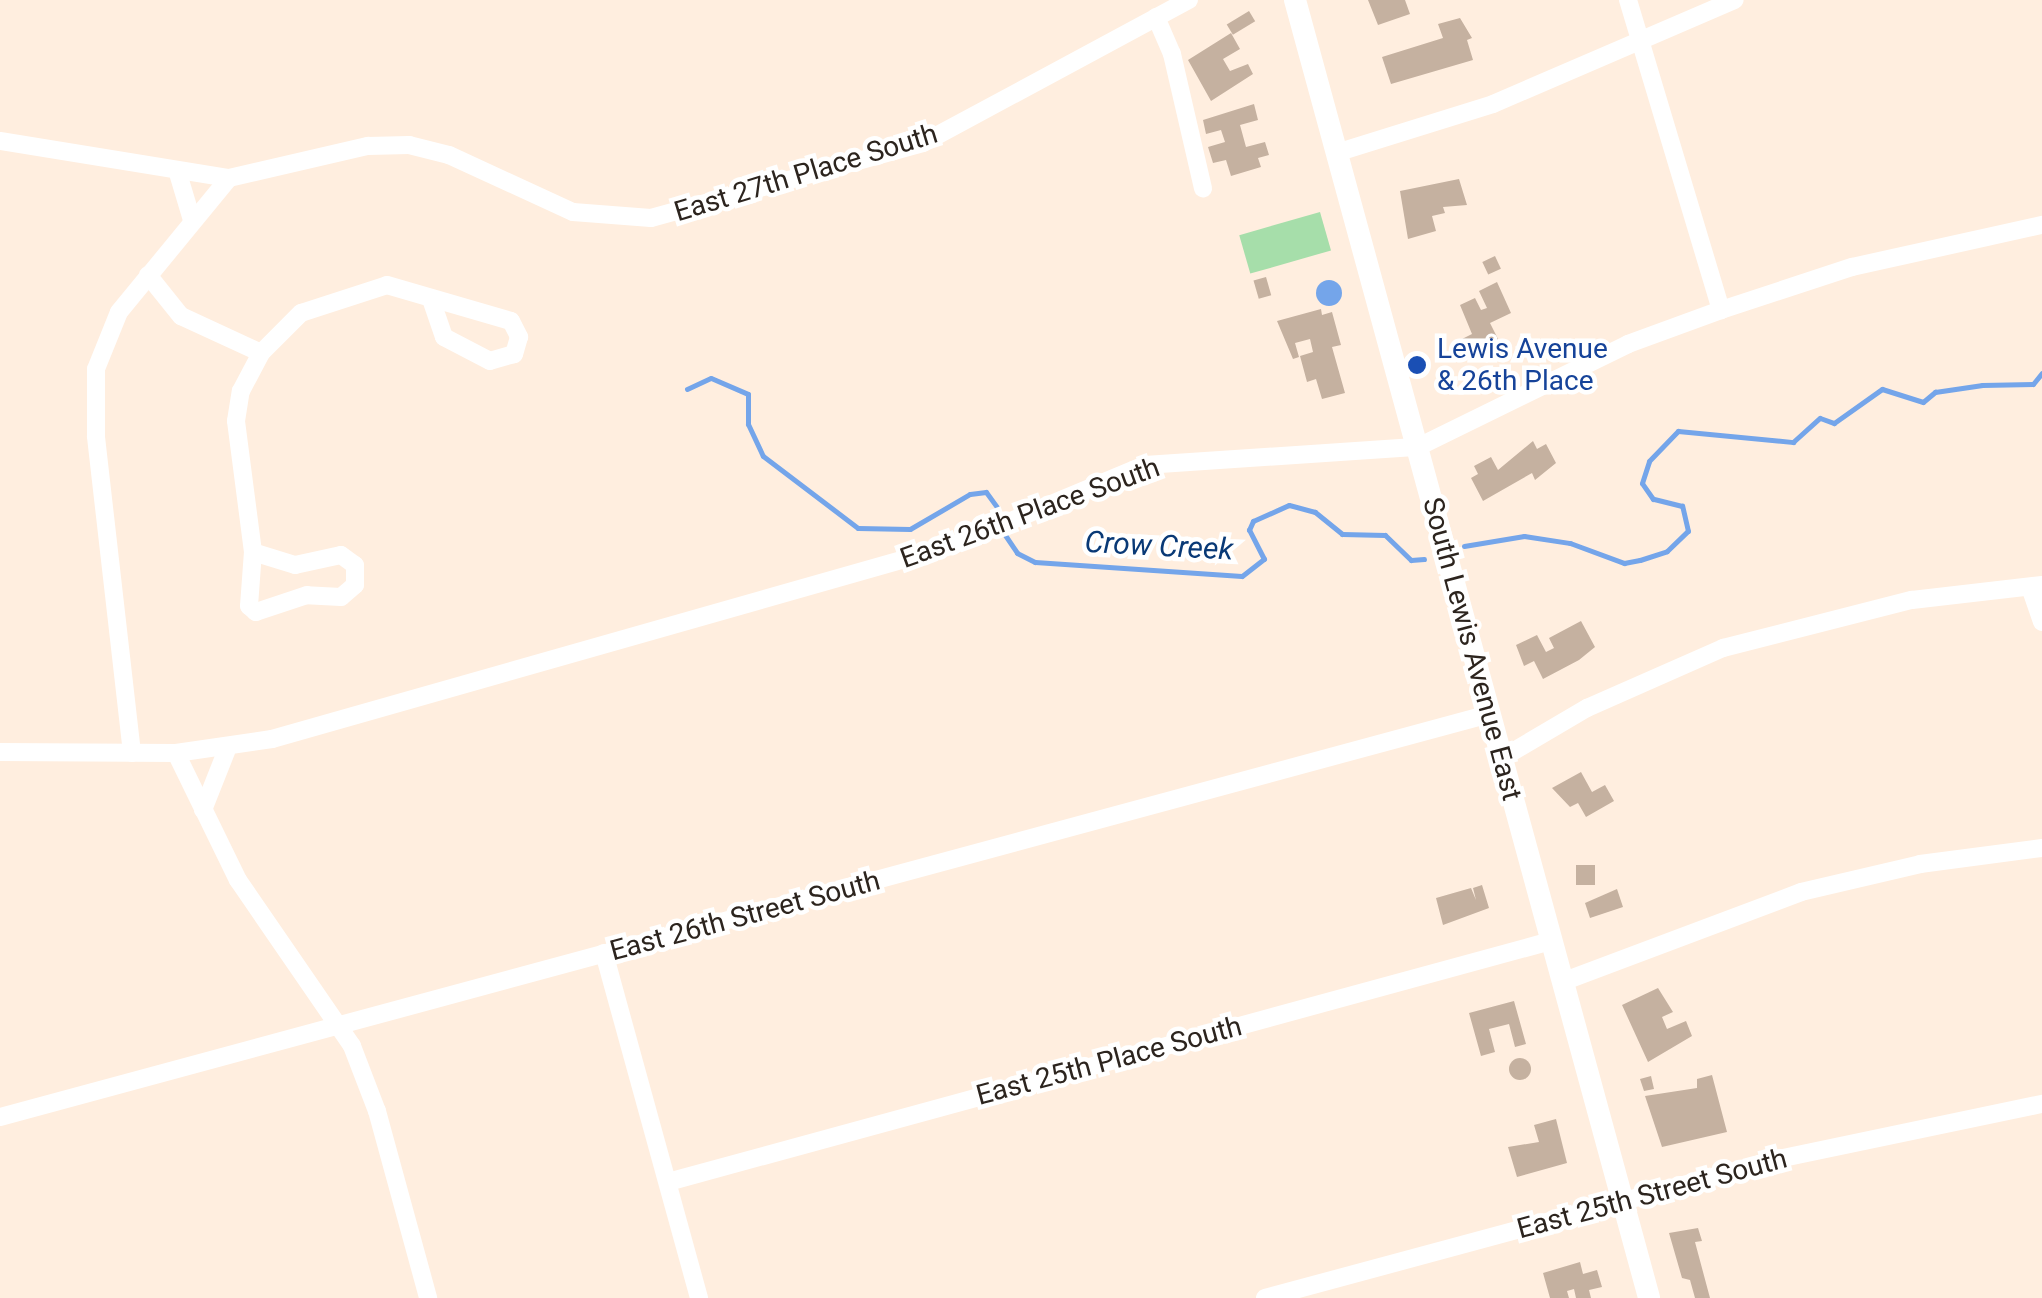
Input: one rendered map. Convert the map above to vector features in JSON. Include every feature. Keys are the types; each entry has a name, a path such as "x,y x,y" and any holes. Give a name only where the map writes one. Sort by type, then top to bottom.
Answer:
{"main road":[{"name":"South Lewis Avenue East","path":"1294,0 1649,1298"}],"street":[{"name":"East 27th Place South","path":"229,178 368,146 409,145 450,155 572,212 651,218 923,142 1189,0"},
{"path":"1628,0 1720,310"},
{"path":"1336,152 1492,104 1639,36 1735,0"},
{"path":"1156,18 1172,54 1203,188"},
{"path":"0,141 229,178"},
{"path":"176,170 192,220"},
{"path":"132,753 96,436 96,369 107,332 148,275 229,178"},
{"name":"East 26th Place South","path":"0,752 132,753 228,748 790,596 989,533 1144,465 1418,448 1628,344 1720,310 1852,267 2042,225"},
{"path":"148,275 181,316 260,353"},
{"path":"254,552 295,565 341,554 355,565 356,585 340,598 308,595 256,612 246,598 254,552 236,420 241,390 260,353 301,313 341,295 387,285 511,320 519,337 514,354 490,360 444,337 431,300"},
{"path":"1502,758 1588,708 1723,648 1912,600 2036,586 2042,622"},
{"name":"East 26th Street South","path":"0,1117 1490,714"},
{"path":"204,810 228,748"},
{"path":"176,752 238,880 341,1024 374,1101 428,1298"},
{"path":"1562,982 1801,892 1920,864 2042,848"},
{"name":"East 25th Place South","path":"668,1182 1551,941"},
{"path":"604,953 700,1298"},
{"name":"East 25th Street South","path":"1264,1298 1874,1137 2042,1104"}],"green space":[{"path":"1320,212 1331,250 1250,274 1239,235"}],"water":[{"path":"1329,280 1338,284 1342,293 1338,302 1329,306 1320,302 1316,293 1320,284"}],"building":[{"path":"1368,0 1405,0 1410,14 1378,25"},
{"path":"1249,11 1255,21 1233,35 1227,24"},
{"path":"1460,18 1472,38 1467,40 1473,60 1391,84 1382,57 1443,38 1438,24"},
{"path":"1231,33 1240,49 1223,59 1230,71 1248,64 1253,74 1211,101 1188,60"},
{"path":"1254,104 1258,120 1240,125 1246,147 1265,142 1269,155 1258,158 1261,167 1231,176 1226,160 1213,163 1208,147 1225,142 1221,130 1206,134 1203,120"},
{"path":"1459,179 1467,205 1443,207 1445,213 1432,216 1436,231 1408,239 1400,191"},
{"path":"1495,256 1501,269 1488,275 1482,262"},
{"path":"1266,277 1271,295 1259,299 1254,281"},
{"path":"1497,282 1511,313 1490,323 1501,345 1460,356 1454,343 1472,334 1460,305 1475,298 1481,310 1487,308 1479,291"},
{"path":"1321,309 1322,315 1332,312 1341,345 1332,347 1345,393 1322,399 1316,379 1307,382 1300,356 1313,352 1310,339 1295,343 1299,357 1293,359 1277,321"},
{"path":"1533,441 1537,449 1546,444 1556,463 1535,480 1532,473 1483,501 1471,478 1478,474 1474,466 1491,457 1498,470"},
{"path":"1581,621 1595,647 1579,660 1543,679 1534,661 1524,666 1516,645 1537,635 1546,652 1554,648 1549,638"},
{"path":"1581,772 1592,792 1605,785 1614,801 1586,817 1578,803 1570,807 1552,788"},
{"path":"1576,865 1595,865 1595,885 1576,885"},
{"path":"1482,885 1489,908 1443,925 1436,898 1471,888 1476,900 1473,888"},
{"path":"1617,889 1623,907 1590,918 1585,903"},
{"path":"1658,988 1673,1012 1662,1017 1667,1029 1686,1021 1692,1036 1648,1062 1622,1005"},
{"path":"1514,1001 1526,1044 1515,1047 1509,1024 1489,1029 1495,1052 1481,1056 1469,1013"},
{"path":"1516,1058 1524,1058 1531,1069 1524,1080 1516,1080 1509,1073 1509,1065"},
{"path":"1712,1075 1727,1132 1662,1147 1645,1096 1697,1088 1697,1079"},
{"path":"1651,1076 1654,1089 1644,1091 1640,1079"},
{"path":"1556,1119 1567,1163 1517,1177 1508,1147 1539,1142 1534,1125"},
{"path":"1698,1228 1702,1241 1695,1242 1710,1298 1695,1298 1690,1280 1682,1278 1669,1233"},
{"path":"1580,1262 1583,1274 1597,1270 1602,1287 1589,1290 1591,1298 1576,1298 1574,1289 1567,1291 1569,1298 1550,1298 1543,1273"}],"waterway":[{"name":"Crow Creek","path":"1464,546 1524,536 1570,543 1624,563 1640,560 1667,551 1688,531 1682,506 1653,499 1642,483 1649,461 1678,431 1793,442 1820,418 1834,423 1882,389 1923,402 1935,392 1982,385 2033,384 2042,373"},
{"name":"Crow Creek","path":"687,389 711,378 748,394 748,424 763,456 858,528 910,529 970,494 986,492 997,507"},
{"name":"Crow Creek","path":"1003,532 1017,553 1035,562 1242,576 1264,559 1249,530 1253,521 1289,505 1315,512 1342,534 1385,535 1411,560 1424,559"}],"place":[{"name":"Lewis Avenue & 26th Place","path":"1417,365"}]}
